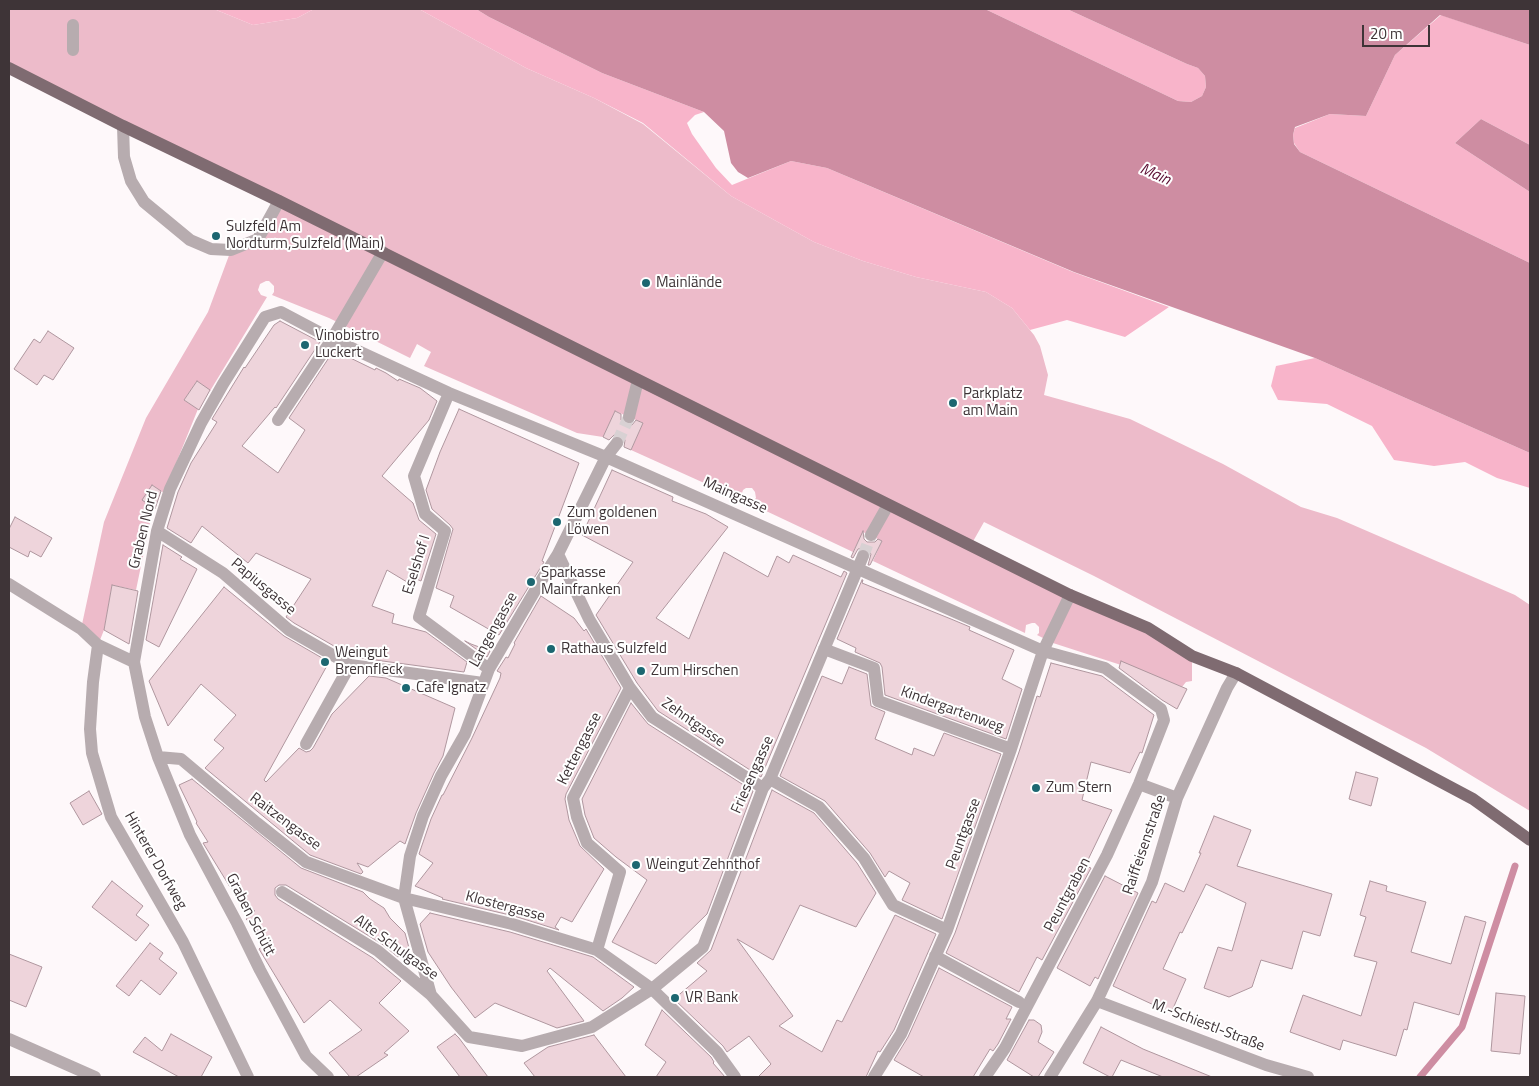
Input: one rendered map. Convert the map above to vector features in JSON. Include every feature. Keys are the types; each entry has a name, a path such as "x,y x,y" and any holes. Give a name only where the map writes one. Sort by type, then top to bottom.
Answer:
{"main road":[{"path":"9,68 123,126 279,200 1070,595 1148,628 1192,656 1236,673 1473,799 1530,840"}],"street":[{"path":"73,25 73,50"},
{"path":"123,126 124,157 131,181 144,202 190,240 211,249 231,250 258,239 279,200"},
{"path":"278,420 332,339 383,252"},
{"name":"Maingasse","path":"282,312 332,339 449,393 860,562 1043,651 1105,668 1162,709 1164,720"},
{"name":"Graben Nord","path":"158,757 145,717 134,662 157,532 170,489 201,423 223,384 265,317 282,312"},
{"path":"630,413 638,380"},
{"name":"Eselshof I","path":"449,393 414,476 425,514 445,530 419,617 489,669"},
{"name":"Langengasse","path":"404,898 410,856 423,816 441,776 465,734 489,669 558,554 606,457 617,443"},
{"path":"871,535 888,505"},
{"name":"Papiusgasse","path":"157,532 223,573 289,630 350,665 483,683"},
{"name":"Zehntgasse","path":"558,554 590,618 630,688 652,717 766,784 819,807 864,858 893,905 947,930"},
{"name":"Friesengasse","path":"432,995 469,1037 522,1046 592,1027 652,989 703,947 766,784 860,562"},
{"path":"9,584 81,629 98,645 134,662"},
{"name":"Peuntgasse","path":"874,1077 900,1034 947,930 1011,750 1043,651 1070,595"},
{"name":"Hinterer Dorfweg","path":"98,645 92,682 90,729 92,753 110,817 183,942 248,1077"},
{"name":"Kindergartenweg","path":"824,649 874,668 878,701 1011,750"},
{"path":"306,744 350,665"},
{"name":"Raiffeisenstraße","path":"1050,1077 1097,1001 1152,882 1178,798 1227,688 1236,673"},
{"name":"Kettengasse","path":"597,950 620,872 587,843 577,817 573,798 630,688"},
{"name":"Peuntgraben","path":"985,1077 1005,1048 1108,855 1164,720"},
{"name":"Raitzengasse","path":"158,757 181,759 306,862 404,898"},
{"name":"Graben Schütt","path":"158,757 190,835 260,970 306,1056 328,1077"},
{"path":"1139,784 1178,798"},
{"name":"Alte Schulgasse","path":"282,892 378,951 432,995"},
{"name":"Klostergasse","path":"404,898 512,924 597,950"},
{"name":"Alte Schulgasse","path":"404,898 432,995"},
{"path":"597,950 652,989 717,1052 735,1077"},
{"path":"935,956 1020,1002"},
{"name":"M.-Schiestl-Straße","path":"1097,1001 1266,1065 1308,1077"},
{"path":"9,1039 95,1077"}],"shaded area":[{"path":"9,9 214,9 253,25 297,18 314,9 419,9 526,68 594,98 643,124 731,196 814,242 863,261 916,277 986,292 1012,308 1034,335 1040,346 1048,375 1044,395 1130,419 1223,464 1301,507 1337,518 1515,595 1530,605 1530,811 1426,748 1094,576 984,522 971,545 1192,656 1192,681 1186,682 1182,687 1155,676 1053,643 1037,635 1039,627 1035,623 1026,625 1025,633 873,561 882,541 863,532 853,552 747,502 752,502 756,498 752,488 743,490 741,496 744,501 631,450 643,423 615,411 603,437 577,433 424,366 431,352 417,344 410,358 329,318 272,295 274,286 269,281 260,284 258,290 261,295 267,297 210,391 197,381 184,400 198,409 164,493 152,485 153,508 136,590 112,585 104,630 98,645 81,629 104,522 146,418 208,312 231,250 258,239 279,201 9,68"},
{"path":"214,9 314,9 297,18 253,25"},
{"path":"419,9 476,9 602,73 704,112 695,115 687,123 692,134 716,168 732,185 791,161 827,168 1073,272 1169,307 1125,337 1067,320 1030,330 1012,308 986,292 916,277 863,261 814,242 731,196 643,123 594,98 526,68"},
{"path":"985,9 1067,9 1198,68 1205,76 1206,87 1202,96 1191,102 1178,101"},
{"path":"1441,15 1530,45 1530,145 1481,119 1455,143 1530,192 1530,263 1300,152 1294,143 1293,135 1295,128 1330,114 1366,116 1395,55"},
{"path":"1315,358 1530,453 1530,488 1497,478 1465,462 1434,466 1394,460 1372,426 1327,404 1278,400 1271,386 1276,366"}],"water":[{"name":"Main","path":"476,9 985,9 1178,101 1191,102 1202,96 1206,87 1205,76 1198,68 1067,9 1530,9 1530,45 1440,15 1395,55 1366,116 1330,114 1295,127 1293,135 1294,144 1300,152 1530,263 1530,453 1315,358 1074,272 827,168 791,161 748,178 738,172 731,163 724,131 704,112 602,73"},
{"path":"1481,119 1530,145 1530,192 1455,143"}],"building":[{"path":"280,321 320,342 276,408 242,446 278,473 305,430 289,418 334,350 375,370 376,368 398,381 399,379 420,388 437,401 429,420 382,476 413,503 419,520 436,534 421,581 414,578 412,585 387,570 372,606 394,614 392,623 426,632 467,662 464,672 353,657 286,617 311,579 256,553 248,563 202,526 191,543 167,528 178,492 191,463 217,422 212,419 244,367 274,325"},
{"path":"48,331 74,348 53,380 44,375 37,385 14,369 34,339 40,343"},
{"path":"197,381 210,390 199,410 184,400"},
{"path":"459,409 579,463 542,561 544,562 499,635 450,607 454,596 436,588 453,529 432,509 426,490"},
{"path":"615,411 621,414 621,420 627,425 632,425 636,420 643,423 631,450 624,447 625,440 622,436 614,435 609,440 603,437"},
{"path":"612,470 673,497 672,501 706,514 728,527 656,618 689,639 724,552 768,577 777,556 789,563 793,555 841,577 844,571 847,573 761,777 658,711 637,683 596,615 633,562 582,535"},
{"path":"152,485 161,491 155,509 142,500"},
{"path":"15,517 52,538 41,557 30,551 28,557 9,547 9,529"},
{"path":"863,531 864,539 867,542 875,542 878,539 882,541 870,565 868,565 871,554 867,549 858,549 853,558 851,557"},
{"path":"163,545 182,557 180,559 197,569 159,647 146,640"},
{"path":"862,580 862,583 970,627 969,630 1014,650 1002,679 1022,689 1006,739 885,695 880,663 855,652 856,648 837,639"},
{"path":"112,585 138,591 129,644 104,630"},
{"path":"224,587 284,636 329,662 264,780 266,782 299,748 306,752 313,748 332,714 369,676 386,678 455,708 443,756 416,813 405,844 400,841 368,867 357,863 363,872 361,874 310,855 205,768 224,748 214,740 236,715 201,684 168,726 149,681"},
{"path":"541,596 574,618 584,631 586,629 621,688 565,799 569,820 580,846 604,869 572,922 561,917 555,927 559,930 514,916 442,899 415,886 433,863 419,854 431,819 500,678 501,673 497,671 506,657 508,658 514,643"},
{"path":"465,641 490,651 487,657"},
{"path":"1121,661 1187,689 1177,709 1119,668"},
{"path":"1051,663 1102,676 1154,715 1142,753 1140,752 1130,773 1091,762 1082,800 1112,810 1085,866 1091,868 1042,960 1037,957 1019,992 946,953 955,933 1037,696 1040,697"},
{"path":"849,667 867,674 871,706 885,712 875,739 912,755 914,748 934,756 944,733 1001,754 942,919 902,900 910,883 889,871 885,877 870,853 825,801 780,776 822,676 842,684"},
{"path":"631,703 648,724 753,791 707,914 656,964 612,942 647,880 594,838 585,815 582,799"},
{"path":"1356,772 1378,778 1371,806 1349,799"},
{"path":"192,779 301,868 363,892 384,908 390,918 405,933 409,948 398,957 382,944 286,885 279,885 275,888 275,895 278,899 373,958 401,981 379,1003 409,1031 384,1053 388,1055 356,1077 350,1077 329,1053 362,1030 330,1000 304,1023 259,949 267,941 246,919 255,911 230,887 203,843 208,842 196,823 179,785"},
{"path":"772,790 814,813 857,863 876,893 856,927 800,905 773,960 737,939 793,1016 779,1026 822,1052 837,1020 842,1022 895,915 936,934 894,1030 880,1052 878,1051 866,1077 758,1077 771,1064 749,1036 727,1052 674,999 707,971 697,963 711,950"},
{"path":"89,791 102,814 83,825 70,803"},
{"path":"1214,816 1251,830 1237,866 1332,894 1320,936 1303,931 1292,969 1261,960 1252,987 1229,997 1204,988 1218,947 1232,951 1246,903 1206,884 1182,933 1180,932 1163,969 1186,979 1171,1013 1113,986 1152,901 1156,903 1165,883 1184,892"},
{"path":"1105,876 1138,893 1098,979 1095,977 1090,986 1057,968"},
{"path":"112,881 143,906 136,915 149,925 136,941 92,907"},
{"path":"1370,881 1387,886 1386,891 1426,902 1411,952 1451,964 1465,916 1486,922 1459,1015 1414,1002 1407,1030 1404,1029 1396,1056 1343,1040 1340,1050 1290,1032 1303,995 1361,1016 1377,962 1354,956 1366,917 1360,915"},
{"path":"430,913 510,932 593,957 634,987 603,1011 550,968 547,971 584,1021 557,1028 495,1003 475,1018 451,987 428,952 420,924"},
{"path":"150,943 163,953 159,959 177,973 160,995 141,980 129,996 116,986"},
{"path":"9,954 42,967 26,1007 9,1000"},
{"path":"939,968 1012,1007 1006,1019 1011,1019 998,1044 993,1051 990,1049 973,1077 924,1077 894,1060 908,1037"},
{"path":"1496,993 1525,996 1520,1054 1491,1051"},
{"path":"662,1010 711,1057 713,1063 725,1077 656,1077 666,1062 645,1045"},
{"path":"1029,1020 1034,1020 1041,1025 1042,1032 1038,1042 1054,1052 1038,1077 1034,1077 1007,1060"},
{"path":"1101,1027 1143,1049 1212,1077 1163,1077 1121,1060 1112,1077 1110,1077 1083,1063"},
{"path":"171,1034 212,1057 201,1077 179,1077 133,1052 145,1037 162,1051"},
{"path":"455,1034 488,1077 460,1077 437,1047"},
{"path":"594,1035 626,1077 535,1077 524,1063 548,1047"}],"waterway":[{"path":"1420,1077 1462,1027 1515,866"}],"tunnel":[{"path":"617,443 629,417"},
{"path":"863,556 871,535"}],"place":[{"name":"Sulzfeld Am Nordturm,Sulzfeld (Main)","path":"216,236"},
{"name":"Mainlände","path":"646,283"},
{"name":"Vinobistro Luckert","path":"305,345"},
{"name":"Parkplatz am Main","path":"953,403"},
{"name":"Zum goldenen Löwen","path":"557,522"},
{"name":"Sparkasse Mainfranken","path":"531,582"},
{"name":"Rathaus Sulzfeld","path":"551,649"},
{"name":"Weingut Brennfleck","path":"325,662"},
{"name":"Zum Hirschen","path":"641,671"},
{"name":"Cafe Ignatz","path":"406,688"},
{"name":"Zum Stern","path":"1036,788"},
{"name":"Weingut Zehnthof","path":"636,865"},
{"name":"VR Bank","path":"675,998"}]}
